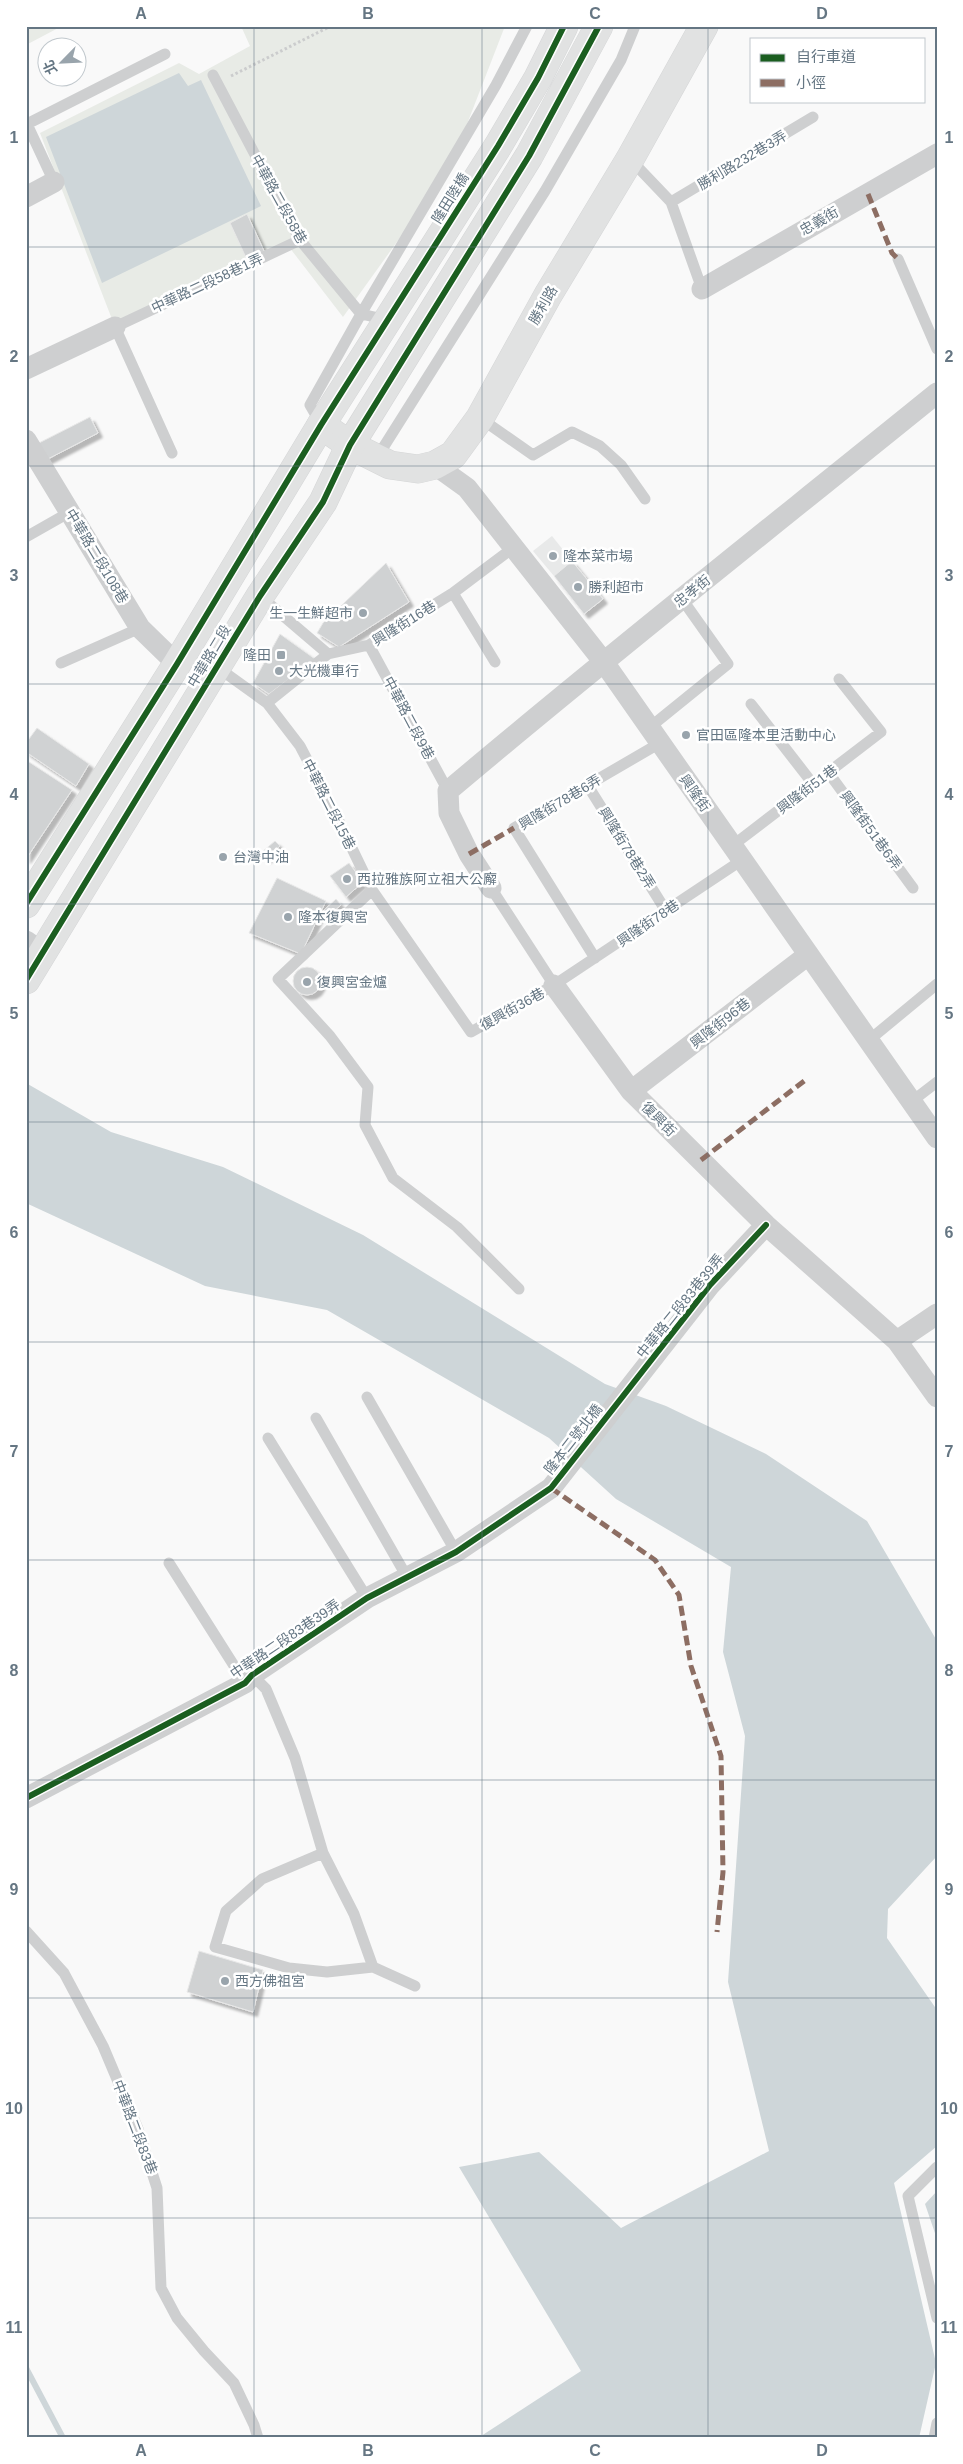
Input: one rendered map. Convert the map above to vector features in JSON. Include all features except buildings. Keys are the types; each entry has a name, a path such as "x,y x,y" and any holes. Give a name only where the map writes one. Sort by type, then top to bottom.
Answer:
{"main road":[{"name":"隆田陸橋","path":"352,378 498,146 538,78 564,26"},
{"name":"中華路二段","path":"26,980 34,946 217,667 260,596 323,502 350,444 529,156 599,26"},
{"name":"勝利路","path":"321,425 376,460 390,465 418,468 435,465 453,455 480,418 548,295 630,158 704,26"},
{"name":"中華路二段","path":"26,904 177,664 321,425 352,378"}],"street":[{"name":"忠義街","path":"702,289 937,154"},
{"path":"26,197 54,182"},
{"path":"26,369 115,327"},
{"name":"忠孝街","path":"448,791 602,661 682,599 937,393"},
{"name":"中華路二段108巷","path":"26,440 140,628 177,664"},
{"name":"興隆街","path":"435,465 467,488 602,661 937,1138"},
{"name":"復興街","path":"448,791 449,813 469,854 491,888"},
{"name":"興隆街96巷","path":"631,1091 808,955"},
{"name":"復興街","path":"554,985 631,1091 766,1225 897,1341 937,1397"},
{"name":"中華路二段83巷39弄","path":"616,1406 710,1285 766,1225"},
{"path":"897,1341 937,1314"},
{"name":"隆本二號北橋","path":"551,1488 616,1406"},
{"name":"中華路二段83巷39弄","path":"26,1798 249,1679 367,1598 456,1552 551,1488"}],"lane":[{"path":"321,425 310,405 361,314 496,85 527,26"},
{"path":"376,460 545,191 621,60 636,26"},
{"path":"54,182 27,124 165,54"},
{"name":"中華路二段58巷","path":"215,79 300,240 361,314"},
{"name":"勝利路232巷3弄","path":"671,202 812,118"},
{"path":"630,158 671,202 702,289"},
{"name":"中華路二段58巷1弄","path":"115,327 300,240"},
{"path":"898,259 937,349"},
{"path":"361,314 388,320"},
{"path":"115,327 172,453"},
{"path":"480,418 533,455 572,432 600,446 621,465 645,499"},
{"path":"26,537 70,512"},
{"name":"興隆街16巷","path":"267,703 328,654 370,644 453,593 514,547"},
{"path":"453,593 495,662"},
{"path":"260,596 328,654"},
{"name":"興隆街78巷6弄","path":"595,958 514,828 588,786 654,735 728,664 682,599"},
{"path":"62,663 140,628"},
{"name":"中華路二段9巷","path":"370,644 448,791"},
{"path":"217,667 267,703"},
{"name":"興隆街51巷","path":"737,853 813,784 881,732 840,678"},
{"name":"中華路二段15巷","path":"267,703 300,746 372,890 471,1032"},
{"path":"751,704 813,784"},
{"name":"興隆街51巷6弄","path":"828,772 913,888"},
{"name":"興隆街78巷2弄","path":"588,786 666,912"},
{"name":"興隆街78巷","path":"554,985 666,912 737,853"},
{"name":"復興街","path":"491,888 554,985"},
{"path":"372,890 278,979 330,1036 368,1086 365,1125 393,1178 457,1227 519,1289"},
{"path":"868,1041 937,984"},
{"name":"復興街36巷","path":"471,1032 554,985"},
{"path":"911,1102 937,1082"},
{"path":"368,1397 456,1552"},
{"path":"316,1418 407,1577"},
{"path":"268,1438 367,1598"},
{"path":"169,1562 249,1679 266,1689 295,1758 323,1853 354,1914 373,1967"},
{"path":"323,1853 262,1879 233,1904 226,1911 215,1947 289,1968 327,1972 373,1967 415,1986"},
{"name":"中華路二段83巷","path":"26,1931 64,1973 103,2046 138,2129 157,2188 161,2288 177,2318 234,2383 254,2425 258,2438"},
{"path":"937,2167 908,2196 937,2318"},
{"path":"934,2438 937,2423"}],"path":[{"path":"215,79 330,26"}],"shaded area":[{"path":"26,26 62,26 38,38 26,45"},
{"path":"241,26 505,26 450,168 343,317 286,243 115,327 40,133 179,63 199,74 250,46"},
{"path":"179,73 188,86 201,80 261,206 102,283 46,137"},
{"name":"隆本菜市場","path":"552,536 572,561 554,576 533,551"},
{"path":"26,1083 111,1132 223,1167 363,1235 605,1384 666,1406 766,1454 867,1521 937,1641 937,1856 888,1909 887,1938 937,2010 937,2146 894,2183 936,2363 919,2438 478,2438 581,2371 459,2167 539,2152 621,2228 769,2151 728,1982 745,1736 723,1652 731,1567 616,1499 549,1438 327,1310 205,1286 26,1203"},
{"path":"937,2191 937,2239 925,2204"}],"waterway":[{"path":"26,2368 63,2438"}],"marked path":[{"path":"868,194 892,253 898,259"},
{"path":"469,854 514,828"},
{"path":"701,1160 808,1078"},
{"path":"551,1488 655,1560 679,1595 691,1666 721,1756 723,1872 717,1932"}],"cycle path":[{"path":"26,904 177,664 321,425 498,146 538,78 564,26"},
{"path":"26,980 260,596 323,502 350,445 529,156 599,26"},
{"path":"26,1798 245,1683 252,1675 367,1598 456,1552 551,1488 710,1285 766,1225"}],"place":[{"name":"隆本菜市場","path":"553,556"},
{"name":"勝利超市","path":"578,587"},
{"name":"生一生鮮超市","path":"363,613"},
{"name":"隆田","path":"281,655"},
{"name":"大光機車行","path":"279,671"},
{"name":"官田區隆本里活動中心","path":"686,735"},
{"name":"台灣中油","path":"223,857"},
{"name":"西拉雅族阿立祖大公廨","path":"347,879"},
{"name":"隆本復興宮","path":"288,917"},
{"name":"復興宮金爐","path":"307,982"},
{"name":"西方佛祖宮","path":"225,1981"}]}
